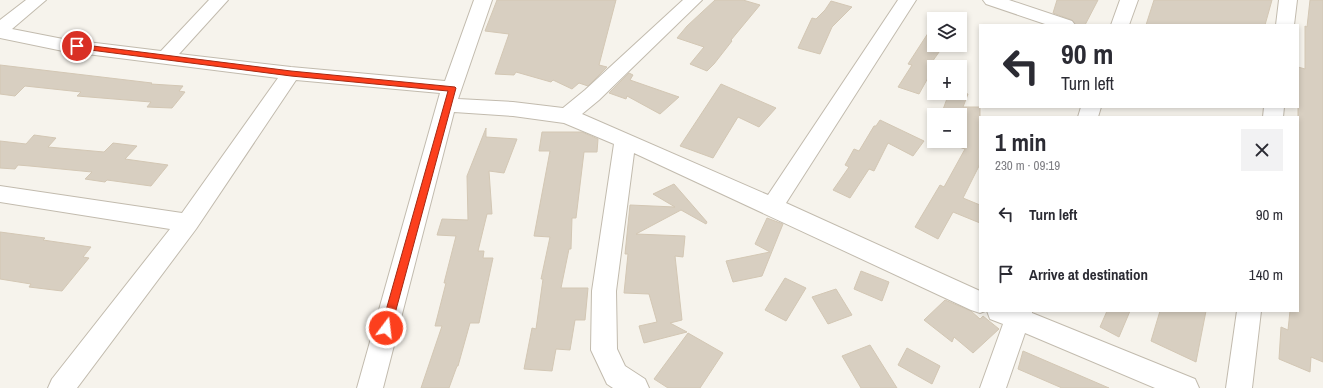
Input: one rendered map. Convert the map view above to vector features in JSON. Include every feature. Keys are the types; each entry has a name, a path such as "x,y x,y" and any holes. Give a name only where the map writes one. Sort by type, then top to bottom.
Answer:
{"street":[{"path":"0,31 37,0"},
{"path":"165,58 219,0"},
{"path":"370,388 449,97 483,0"},
{"path":"567,116 592,95 694,0"},
{"path":"772,206 907,0"},
{"path":"992,0 1063,24"},
{"path":"1120,24 1129,0"},
{"path":"1285,24 1288,0"},
{"path":"0,31 63,45 291,73 449,97 512,110 567,116 625,140 772,206 979,302"},
{"path":"61,388 188,223 291,73"},
{"path":"625,140 604,292 604,350 616,375 636,388"},
{"path":"0,194 188,223"},
{"path":"1239,388 1249,312"},
{"path":"993,388 1012,314 1186,388"}],"building":[{"path":"497,0 616,0 599,65 607,67 588,86 579,83 572,89 553,80 551,82 516,72 514,75 495,74 509,34 485,31"},
{"path":"715,0 743,0 760,5 707,71 690,64 704,47 677,38 687,26"},
{"path":"1057,0 1098,0 1086,24 1075,24 1072,20 1053,13"},
{"path":"1154,0 1272,0 1265,24 1146,24"},
{"path":"1310,0 1323,0 1323,362 1311,357 1310,372 1279,359 1281,327 1288,330 1290,312 1299,312 1299,67 1305,69 1305,26 1307,27"},
{"path":"831,1 852,7 832,27 820,54 798,48 812,18 816,19"},
{"path":"927,35 927,52 939,52 933,60 927,60 927,80 919,94 898,87 912,65 908,64"},
{"path":"0,65 152,83 151,84 183,86 179,91 185,92 172,108 147,107 151,102 77,96 81,92 25,86 15,96 0,94"},
{"path":"629,73 633,75 630,80 679,97 660,114 627,96 626,99 609,93"},
{"path":"721,84 776,108 759,127 738,117 713,158 680,146"},
{"path":"946,100 966,100 963,107 980,108 979,166 963,198 979,205 979,223 953,212 938,239 915,227 940,185 944,187 965,149 962,148 967,148 967,108 944,108"},
{"path":"880,120 924,141 913,156 888,143 874,171 869,169 850,198 833,190 849,167 845,165 854,149 859,151 874,126 876,126"},
{"path":"486,128 486,137 517,139 504,173 489,171 492,214 487,214 478,251 484,251 483,258 493,258 479,323 470,323 458,366 449,388 421,388 442,326 435,326 456,236 437,235 442,219 468,220 467,176"},
{"path":"542,132 582,132 598,139 597,152 584,152 576,218 572,218 571,249 569,249 561,288 588,288 585,320 575,320 570,350 556,349 552,371 524,369 532,328 536,329 543,279 541,279 550,237 534,236 550,151 539,151"},
{"path":"34,135 56,138 48,147 104,152 113,143 137,146 125,159 168,165 151,186 107,180 105,182 85,179 92,172 18,165 15,169 0,168 0,141 26,144"},
{"path":"674,184 707,222 706,224 681,210 636,234 685,236 683,257 675,256 682,320 670,323 687,332 644,343 639,326 657,322 649,294 624,293 628,254 625,254 630,205 675,207 653,194"},
{"path":"767,218 783,224 762,276 733,282 726,261 770,252 755,244"},
{"path":"0,232 45,238 43,240 91,247 83,257 89,258 62,291 29,287 31,284 0,279"},
{"path":"861,271 889,282 882,301 854,289"},
{"path":"785,278 806,288 786,321 765,310"},
{"path":"836,289 852,315 828,324 812,297"},
{"path":"945,300 971,311 980,319 983,316 999,329 973,353 954,337 952,342 924,320"},
{"path":"1107,312 1130,312 1119,337 1100,327"},
{"path":"1160,312 1206,312 1196,362 1151,341"},
{"path":"688,333 723,353 700,388 668,388 654,379"},
{"path":"870,345 897,388 861,388 842,356"},
{"path":"907,348 940,366 932,384 898,365"},
{"path":"1023,351 1109,388 1062,388 1018,369"}],"route":[{"path":"77,46 291,73 452,88 446,105 386,328"}]}
